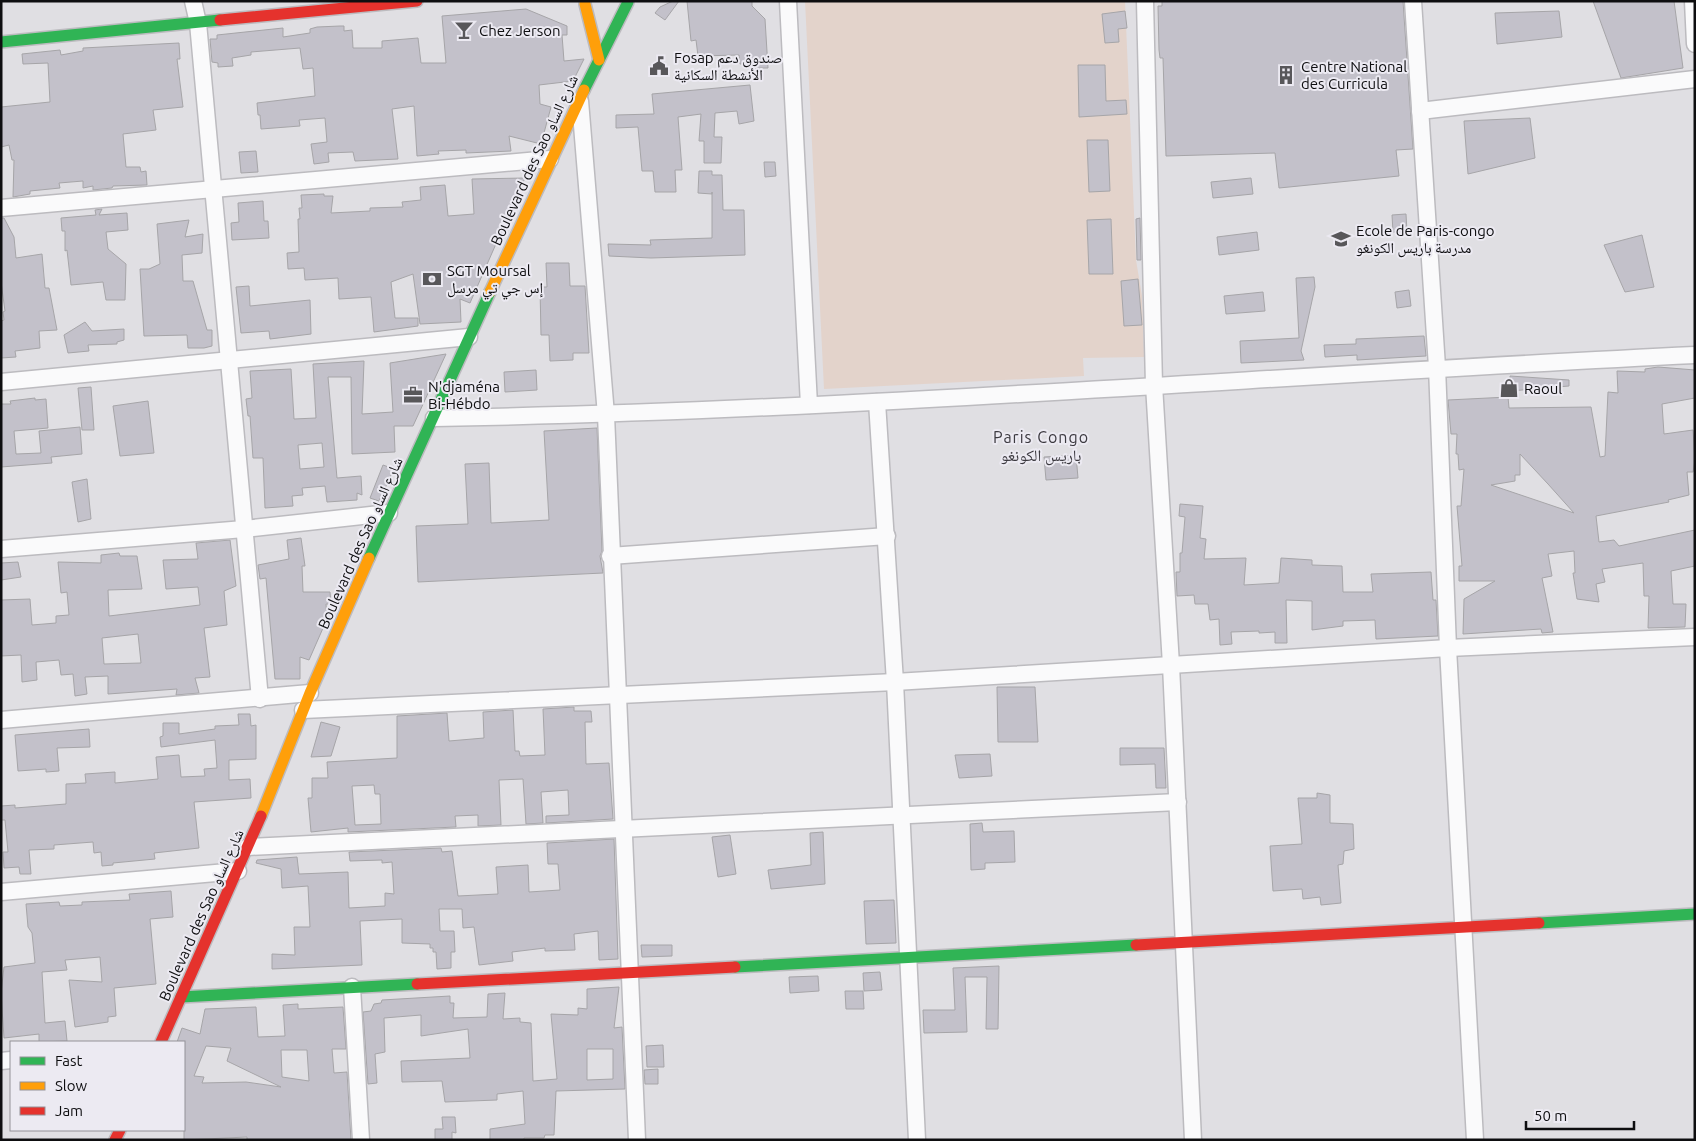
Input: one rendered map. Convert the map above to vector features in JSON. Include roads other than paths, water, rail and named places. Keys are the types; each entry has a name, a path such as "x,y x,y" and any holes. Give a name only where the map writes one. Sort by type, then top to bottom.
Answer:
{"street":[{"path":"1,42 195,11 416,1"},
{"path":"788,1 809,405"},
{"path":"1145,1 1154,385 1171,665 1193,1140"},
{"path":"1413,1 1437,367 1448,648 1475,1140"},
{"path":"1693,1 1695,44"},
{"path":"583,3 607,10 629,2"},
{"name":"Boulevard des Sao شارع الساو","path":"161,1041 238,871 310,693 389,513 434,418 550,159 598,60 629,2"},
{"path":"583,3 598,60"},
{"path":"195,11 215,188 260,699"},
{"path":"1420,111 1695,79"},
{"path":"579,98 606,415 610,556 631,972 637,1140"},
{"path":"1,208 550,159"},
{"path":"1,382 469,337"},
{"path":"434,418 606,415 877,402 1437,367 1695,355"},
{"path":"877,402 895,682 917,1140"},
{"path":"1,549 244,529 389,513"},
{"path":"610,556 887,536"},
{"path":"303,710 895,682 1448,648 1695,637"},
{"path":"1,720 260,699 310,693"},
{"path":"248,847 1178,802"},
{"path":"1,892 238,871"},
{"path":"181,997 908,958 1184,940 1464,928 1695,914"},
{"path":"352,987 362,1140"}],"place":[{"name":"Chez Jerson","path":"464,30"},
{"name":"Fosap صندوق دعم الأنشطة السكانية","path":"659,66"},
{"name":"Centre National des Curricula","path":"1286,75"},
{"name":"Ecole de Paris-congo مدرسة باريس الكونغو","path":"1341,239"},
{"name":"SGT Moursal إس جي تي مرسل","path":"432,279"},
{"name":"Raoul","path":"1509,388"},
{"name":"N'djaména Bi-Hébdo","path":"413,395"}],"district":[{"name":"Paris Congo باريس الكونغو","path":"1041,446"}]}
